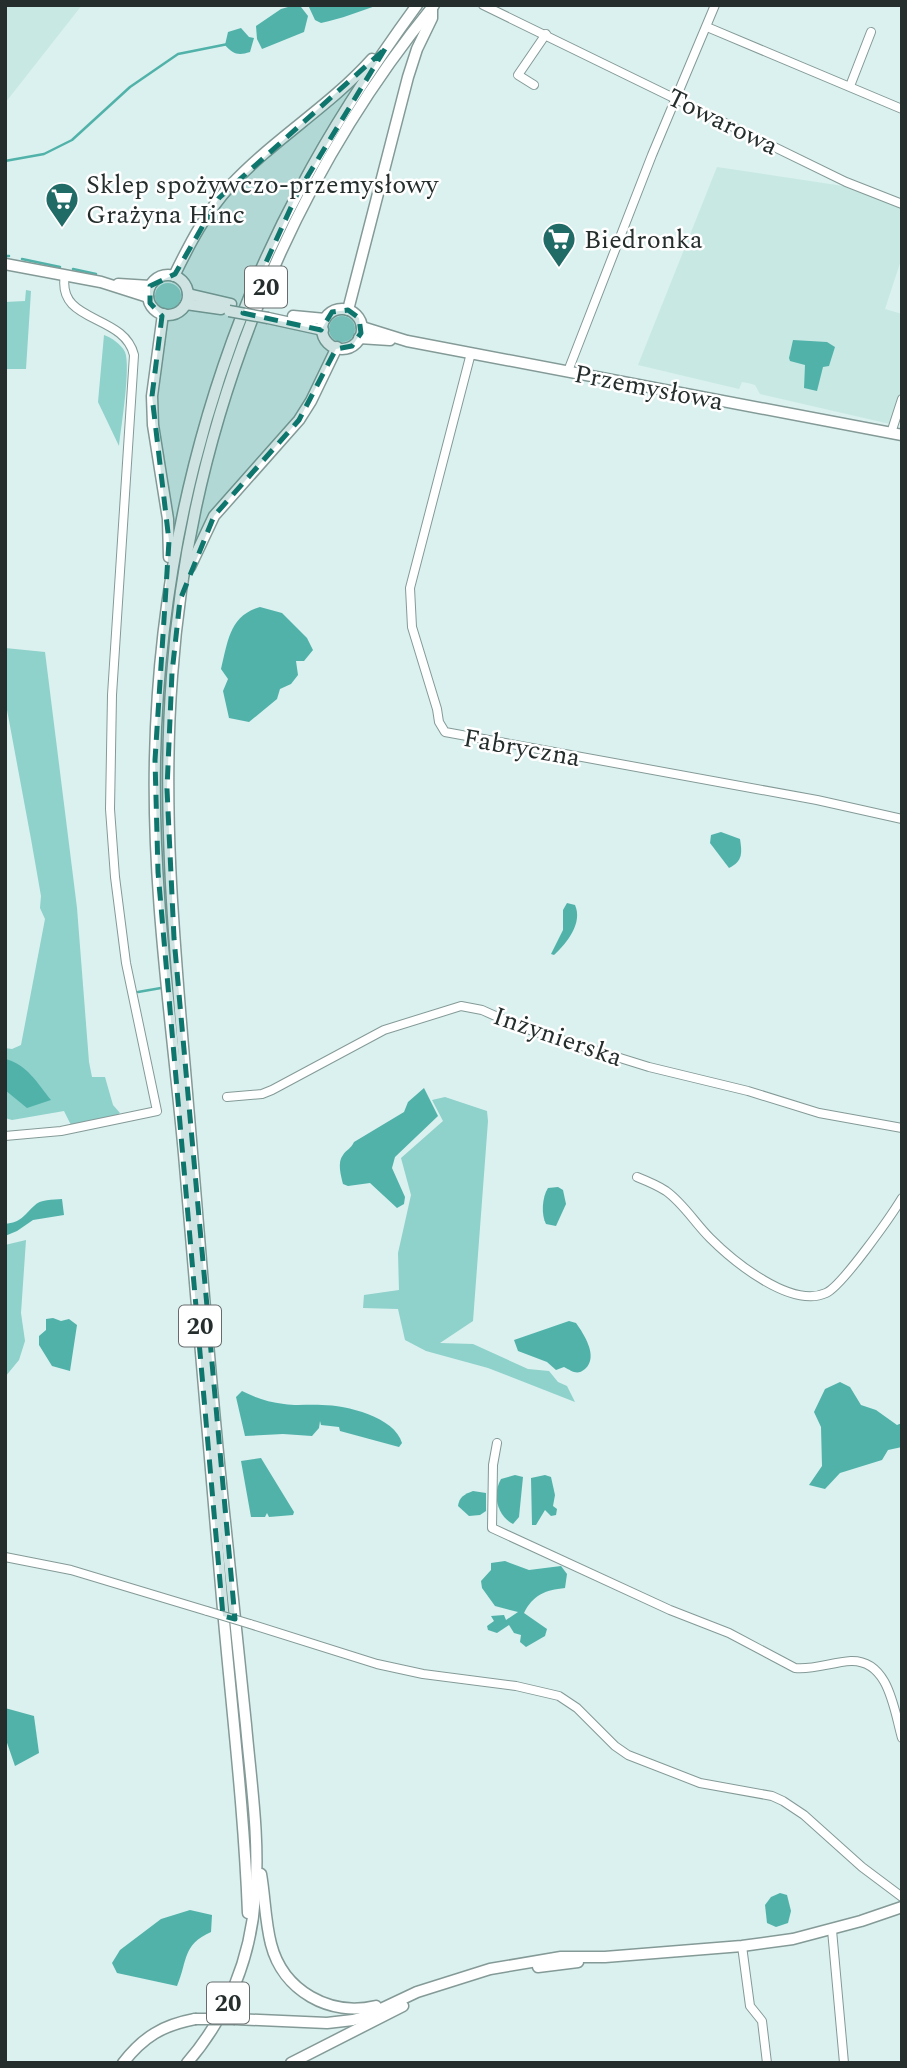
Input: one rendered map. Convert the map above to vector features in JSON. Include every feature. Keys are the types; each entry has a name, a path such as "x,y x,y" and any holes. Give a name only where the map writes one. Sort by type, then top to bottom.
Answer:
{"main road":[{"name":"20","path":"249,1934 216,1516 158,872 155,760 158,692 167,601 177,542 203,431 247,302 298,191 352,99 417,5"},
{"name":"20","path":"187,2063 213,2030 240,1973 256,1895 255,1833 203,1283 170,885 168,761 172,673 180,600 189,542 218,422 241,351 267,285 309,197 351,123 380,77 433,7"},
{"path":"348,310 408,76 432,18 433,7"},
{"path":"174,276 199,227 233,183 350,81 376,54 385,49"},
{"path":"5,264 149,292"},
{"path":"174,276 184,283 187,299 178,312 163,314 153,307 149,292 158,278 174,276"},
{"path":"187,299 324,325"},
{"path":"348,310 356,314 360,333 352,346 337,347 327,341 324,325 332,312 348,310"},
{"path":"163,314 152,396 153,425 168,519 167,601"},
{"name":"Przemysłowa","path":"360,333 897,434"},
{"path":"180,600 199,545 214,516 299,420 337,347"},
{"path":"255,1833 270,1944 285,1975 305,1994 326,2005 361,2009 383,2003 390,2005"},
{"path":"291,2063 435,1992 501,1973 594,1958 742,1946 793,1939 832,1930 902,1907"},
{"path":"123,2063 138,2045 155,2031 171,2024 195,2019 341,2021 364,2017 417,1992 489,1969 556,1958 594,1958"}],"street":[{"name":"Towarowa","path":"483,5 846,182 902,204"},
{"path":"568,372 652,155 715,5"},
{"path":"707,27 902,109"},
{"path":"850,86 871,32"},
{"path":"534,85 518,75 545,34"},
{"path":"5,1136 61,1131 157,1111 122,937 110,809 112,695 134,355 132,346 122,334 70,304 63,289 65,275"},
{"name":"Fabryczna","path":"471,354 433,494 410,596 411,627 439,722 445,732 817,800 902,819"},
{"name":"Przemysłowa","path":"897,434 902,399"},
{"name":"Inżynierska","path":"227,1097 262,1094 384,1030 461,1006 482,1010 536,1032 660,1070 748,1091 819,1113 902,1128"},
{"path":"637,1177 666,1191 746,1270 796,1294 820,1295 839,1284 902,1198"},
{"path":"497,1443 493,1465 492,1528 670,1610 729,1633 795,1668 804,1669 851,1661 873,1668 885,1681 902,1738"},
{"path":"5,1557 102,1578 377,1664 423,1674 516,1686 559,1696 577,1708 615,1746 628,1755 700,1783 772,1796 783,1801 804,1815 862,1867 902,1897"},
{"path":"832,1930 844,2063"},
{"path":"742,1946 750,2006 762,2021 767,2063"}],"highlighted area":[{"path":"385,49 298,192 243,313 321,330 332,312 348,310 359,318 361,333 352,346 336,349 299,420 214,516 180,600 172,673 167,789 174,938 235,1619 223,1616 158,872 155,760 169,541 152,396 162,316 150,303 150,286 175,274 219,198"}],"shaded area":[{"path":"5,5 82,5 5,103"},
{"path":"295,5 301,7 308,16 304,32 262,49 257,39 256,26 281,9"},
{"path":"308,5 379,5 321,23 315,20"},
{"path":"241,28 249,37 254,38 250,52 239,54 225,45 228,32"},
{"path":"717,167 843,186 902,208 902,257 885,309 902,314 902,387 890,424 760,394 755,385 748,383 742,382 739,389 638,365"},
{"path":"168,283 177,287 181,296 177,305 168,309 159,305 155,296 159,287"},
{"path":"26,290 31,291 26,369 5,369 5,302 25,301"},
{"path":"342,316 351,320 355,329 351,338 342,342 333,338 329,329 333,320"},
{"path":"104,335 121,346 127,360 119,446 98,402"},
{"path":"793,340 827,342 835,347 829,366 823,367 817,391 804,388 805,365 790,361"},
{"path":"260,607 282,613 307,638 313,650 304,661 296,661 298,675 291,684 280,689 277,699 249,722 229,718 223,691 228,679 221,669 228,640 236,623 250,611"},
{"path":"5,648 45,652 77,908 89,1062 92,1077 105,1077 113,1105 120,1113 113,1117 71,1125 64,1111 12,1120 5,1118 5,1048 12,1049 21,1045 45,919 40,908 41,896 5,699"},
{"path":"721,832 740,839 740,856 729,868 710,843 711,835"},
{"path":"567,903 575,905 577,919 568,939 554,955 551,954 563,930 563,910"},
{"path":"5,1059 26,1070 51,1100 27,1108 5,1090"},
{"path":"424,1088 438,1116 395,1157 392,1168 405,1197 404,1204 397,1208 370,1183 348,1186 343,1184 340,1165 344,1153 354,1142 404,1112 408,1102"},
{"path":"445,1097 487,1111 488,1121 473,1321 440,1343 473,1344 528,1369 549,1371 558,1382 567,1386 575,1402 488,1368 426,1351 405,1340 398,1309 363,1308 364,1295 399,1290 398,1253 411,1195 401,1158 443,1121 432,1100"},
{"path":"558,1187 563,1190 566,1204 556,1226 546,1224 543,1206 548,1188"},
{"path":"62,1199 64,1215 33,1220 5,1236 5,1224 19,1220 40,1202"},
{"path":"26,1240 21,1313 25,1341 19,1360 5,1377 5,1245"},
{"path":"46,1319 61,1321 69,1319 77,1325 70,1371 52,1366 39,1345 39,1336 46,1330"},
{"path":"569,1321 576,1323 589,1346 591,1358 582,1371 574,1372 564,1367 556,1370 547,1362 518,1351 514,1340"},
{"path":"840,1382 850,1387 861,1405 876,1410 897,1425 902,1423 902,1447 888,1450 882,1460 840,1473 825,1489 809,1485 822,1466 821,1427 814,1412 825,1389"},
{"path":"242,1391 278,1403 356,1410 390,1426 402,1443 399,1447 340,1431 339,1427 321,1425 320,1421 319,1428 312,1436 245,1436 236,1397"},
{"path":"261,1458 294,1512 293,1515 269,1517 267,1513 265,1517 251,1517 241,1461"},
{"path":"515,1475 523,1477 519,1517 513,1524 500,1510 497,1491 501,1479"},
{"path":"545,1475 551,1477 556,1515 551,1516 545,1510 536,1525 532,1525 531,1478"},
{"path":"473,1491 486,1493 486,1511 480,1515 469,1516 458,1506 463,1496"},
{"path":"505,1561 529,1570 561,1566 567,1574 565,1588 540,1594 524,1613 547,1629 545,1636 526,1647 520,1642 521,1635 514,1633 509,1625 497,1633 488,1630 487,1626 494,1621 491,1616 504,1615 506,1620 518,1612 495,1606 482,1588 481,1581 491,1570 491,1563"},
{"path":"5,1708 34,1716 39,1753 15,1766 5,1737"},
{"path":"780,1893 787,1895 791,1911 788,1923 776,1927 767,1923 765,1905 771,1897"},
{"path":"190,1910 212,1915 211,1932 190,1948 177,1986 117,1973 112,1963 120,1950 161,1919"}],"waterway":[{"path":"5,161 44,154 72,140 130,87 178,54 228,44"},
{"path":"22,259 60,267"},
{"path":"73,269 96,274"},
{"path":"138,992 161,988"}],"place":[{"name":"Sklep spożywczo-przemysłowy Grażyna Hinc","path":"62,229"},
{"name":"Biedronka","path":"559,269"}]}
